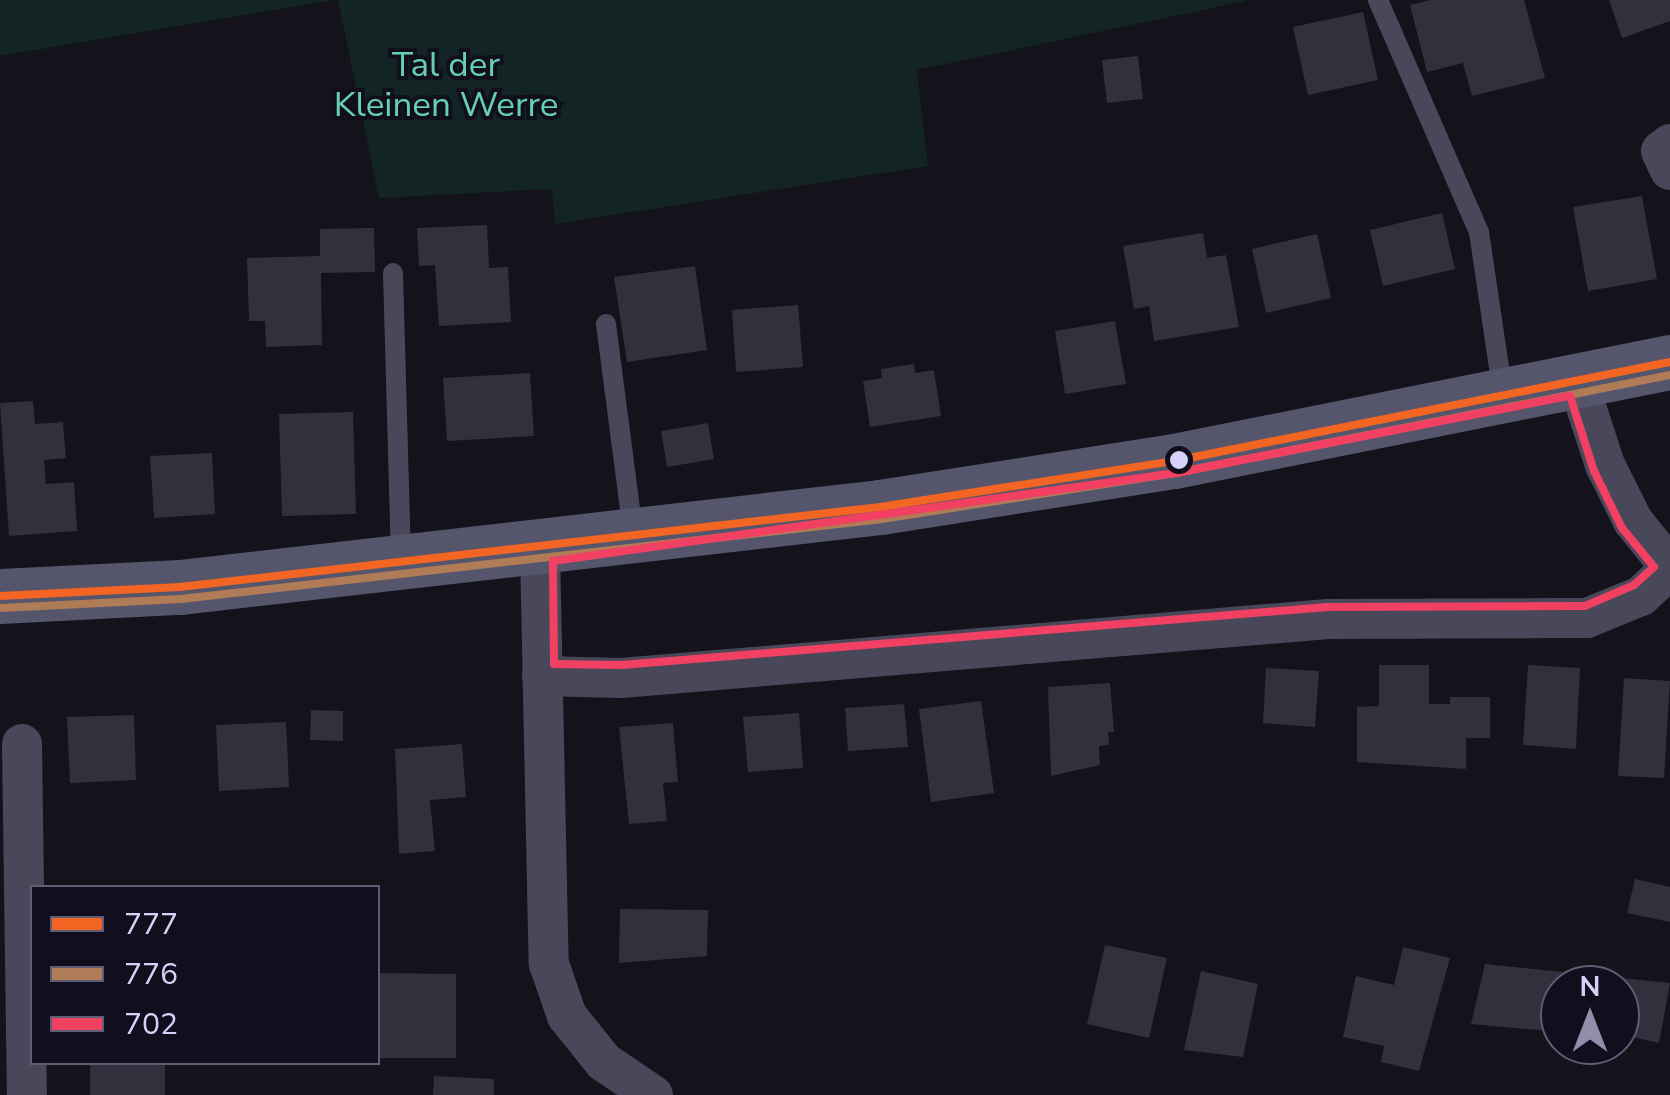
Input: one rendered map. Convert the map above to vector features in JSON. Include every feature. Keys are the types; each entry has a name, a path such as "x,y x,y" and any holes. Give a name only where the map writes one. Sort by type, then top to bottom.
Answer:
{"street":[{"path":"1670,144 1661,151 1670,170"},
{"path":"0,596 180,588 634,538 1174,462 1504,399 1670,362"},
{"path":"542,676 621,678 1328,619 1587,618 1642,596 1670,568 1633,521 1605,465 1578,382"},
{"path":"540,550 554,989 604,1062 653,1095"},
{"path":"22,744 14,947 27,1095"}],"lane":[{"path":"1378,0 1479,232 1504,399"},
{"path":"393,274 401,561"},
{"path":"606,324 634,538"}],"green space":[{"name":"Tal der Kleinen Werre","path":"0,0 334,0 0,56"},
{"name":"Tal der Kleinen Werre","path":"338,0 1246,1 917,70 928,166 555,224 552,189 379,198"}],"building":[{"path":"1430,0 1524,0 1545,78 1472,96 1463,63 1427,72 1410,5"},
{"path":"1609,0 1670,0 1670,21 1622,38"},
{"path":"1363,12 1378,80 1308,95 1293,27"},
{"path":"1138,56 1143,99 1107,103 1102,60"},
{"path":"1642,196 1657,279 1588,291 1573,207"},
{"path":"1442,213 1455,269 1383,286 1370,230"},
{"path":"487,225 489,268 508,267 511,322 439,326 435,265 419,266 417,228"},
{"path":"374,228 375,272 321,273 322,345 266,347 265,321 249,321 247,258 320,256 320,229"},
{"path":"1203,233 1207,258 1226,255 1239,327 1154,341 1149,306 1134,309 1123,246"},
{"path":"1317,234 1331,298 1266,313 1252,249"},
{"path":"695,266 707,350 627,362 614,277"},
{"path":"798,305 803,367 736,372 732,310"},
{"path":"1115,321 1126,384 1065,394 1055,331"},
{"path":"914,364 915,373 934,370 941,416 870,427 863,381 882,378 881,369"},
{"path":"530,373 534,436 447,441 443,378"},
{"path":"33,401 35,424 63,422 66,458 44,460 46,484 74,482 77,531 9,536 0,403"},
{"path":"353,412 356,514 282,516 279,414"},
{"path":"708,423 714,459 667,467 661,431"},
{"path":"212,453 215,514 154,518 150,456"},
{"path":"1379,665 1429,665 1429,704 1450,704 1450,697 1490,697 1490,738 1466,738 1466,769 1357,762 1357,707 1379,706"},
{"path":"1528,665 1580,668 1576,749 1523,745"},
{"path":"1266,668 1319,671 1315,727 1263,723"},
{"path":"1624,678 1670,681 1664,778 1618,776"},
{"path":"1110,683 1114,732 1108,732 1109,745 1099,746 1100,765 1051,776 1048,687"},
{"path":"981,701 994,793 931,802 919,709"},
{"path":"904,704 908,747 848,751 845,708"},
{"path":"311,710 343,711 343,741 310,740"},
{"path":"799,713 803,768 748,772 743,717"},
{"path":"134,715 136,780 70,783 67,717"},
{"path":"286,722 289,787 219,791 216,725"},
{"path":"673,723 678,782 663,783 667,821 629,824 619,727"},
{"path":"462,744 466,797 430,800 435,851 399,854 395,749"},
{"path":"1635,879 1670,887 1670,922 1627,913"},
{"path":"620,909 708,910 707,956 619,963"},
{"path":"1105,945 1167,958 1149,1038 1087,1024"},
{"path":"1403,947 1450,958 1419,1071 1381,1062 1384,1046 1343,1037 1356,976 1394,985"},
{"path":"1485,964 1540,970 1540,1030 1471,1024"},
{"path":"1201,971 1258,984 1243,1057 1184,1050"},
{"path":"380,973 456,974 456,1058 380,1058"},
{"path":"1640,980 1670,983 1659,1043 1640,1039"},
{"path":"90,1065 165,1065 165,1095 90,1095"},
{"path":"434,1076 494,1079 494,1095 433,1095"}],"transit line":[{"name":"777","path":"0,596 180,587 880,507 1174,461 1670,362"},
{"name":"776","path":"1,608 181,599 882,519 1176,473 1670,375"},
{"name":"702","path":"1570,396 1594,471 1622,528 1654,567 1634,585 1585,606 1327,607 621,665 554,664 553,561 1176,473 1570,396"}]}
